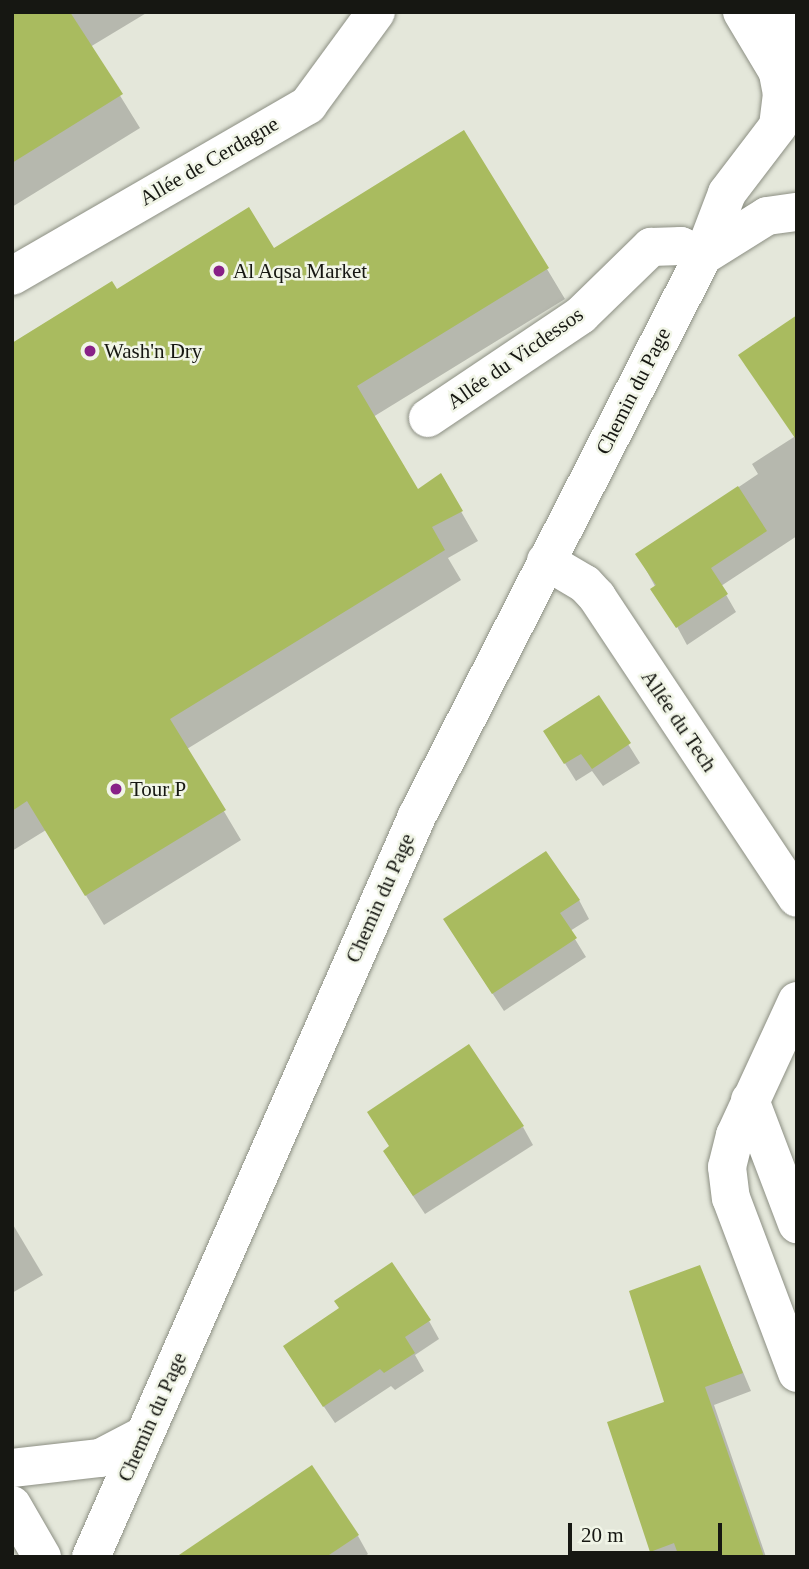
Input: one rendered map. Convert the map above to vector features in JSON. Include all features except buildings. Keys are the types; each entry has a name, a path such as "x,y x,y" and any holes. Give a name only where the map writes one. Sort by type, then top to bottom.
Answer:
{"street":[{"name":"Allée de Cerdagne","path":"12,276 308,105 376,12"},
{"path":"742,12 791,74"},
{"path":"770,12 791,74"},
{"name":"Chemin du Page","path":"91,1557 417,816 703,256 727,193 745,175 778,126 782,94 791,74"},
{"name":"Chemin du Page","path":"745,175 797,144"},
{"path":"703,256 767,216 797,212"},
{"name":"Allée du Vicdessos","path":"428,418 581,315 651,247 681,246 703,256"},
{"name":"Allée du Tech","path":"546,561 585,584 597,597 797,898"},
{"path":"797,1000 750,1100 727,1167 731,1198 797,1373"},
{"path":"750,1100 797,1224"},
{"path":"12,1468 100,1458 142,1436"},
{"path":"12,1505 42,1557"}],"place":[{"name":"Al Aqsa Market","path":"219,271"},
{"name":"Wash'n Dry","path":"90,351"},
{"name":"Tour P","path":"116,789"}]}
